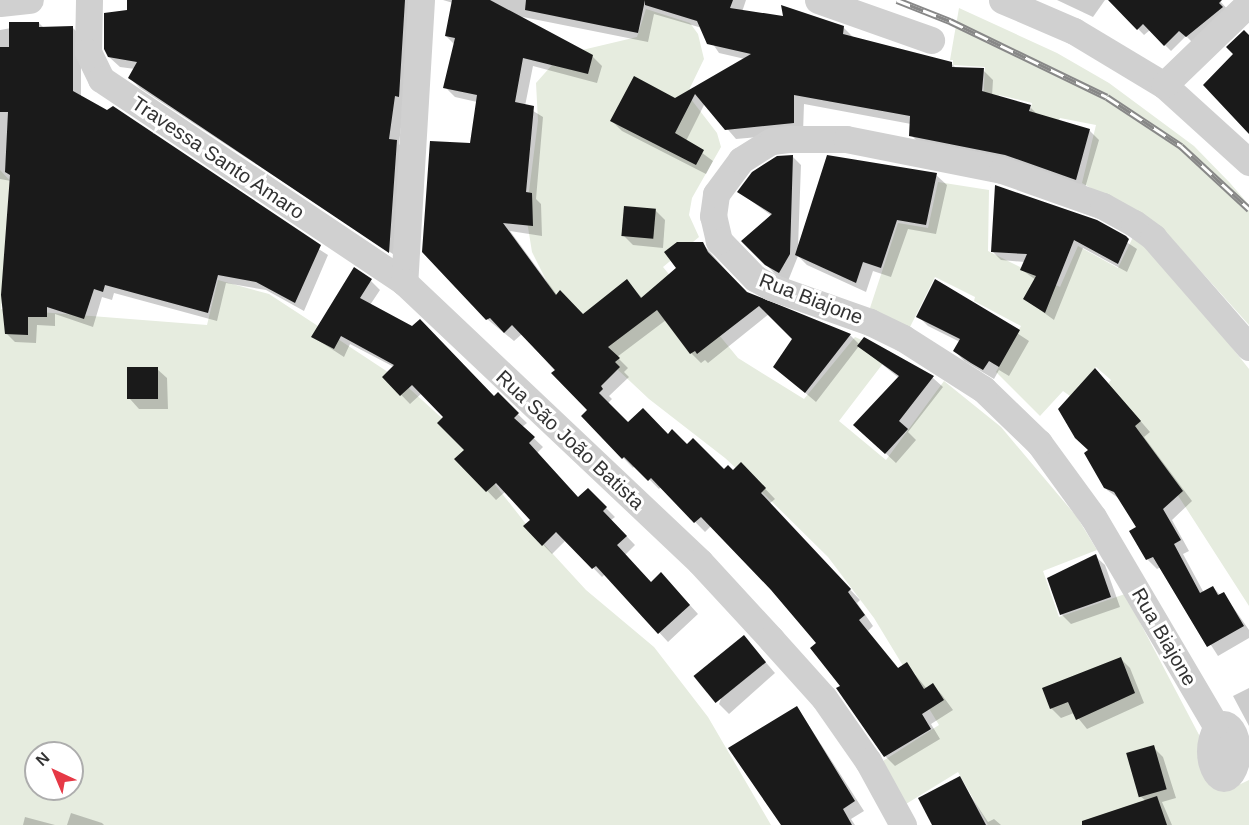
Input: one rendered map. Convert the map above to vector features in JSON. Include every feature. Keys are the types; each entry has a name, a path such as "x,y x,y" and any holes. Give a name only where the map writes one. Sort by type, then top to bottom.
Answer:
{"street":[{"path":"0,3 30,0"},
{"name":"Travessa Santo Amaro","path":"89,0 88,52 101,79 404,282"},
{"path":"404,282 421,0"},
{"path":"818,0 932,40"},
{"path":"1002,0 1074,31 1164,86 1247,160"},
{"path":"1164,86 1249,3"},
{"name":"Rua Biajone","path":"1215,724 1093,517 1039,443 983,389 903,338 754,278 719,241 713,210 716,194 741,160 765,144 788,138 846,139 1002,170 1103,206 1145,231 1249,347"},
{"name":"Rua São João Batista","path":"404,282 700,562 824,698 868,761 903,825"}],"shaded area":[{"path":"959,8 1057,53 1109,83 1194,146 1230,183 1249,205 1249,325 1163,229 1082,183 1096,125 1060,118 1052,147 1028,121 1032,103 999,95 994,108 983,104 985,67 953,65 953,60 950,60"},
{"path":"646,9 690,23 698,34 704,59 687,94 717,133 721,147 692,198 689,215 699,237 663,267 738,358 804,399 855,337 891,353 839,421 886,460 944,381 1001,427 1077,517 1097,550 1043,571 1059,617 1125,594 1228,790 1249,780 1249,825 988,825 958,772 906,804 883,761 939,725 874,618 828,557 764,494 725,458 649,399 600,353 550,288 532,252 526,215 538,121 536,83 552,65 578,51 637,37"},
{"path":"0,170 13,184 1,309 207,325 218,280 269,294 400,380 444,420 530,529 586,590 654,647 708,717 771,825 0,825"},
{"path":"938,182 989,190 988,251 1060,287 1078,246 1118,268 1134,235 1164,262 1249,369 1249,606 1107,385 1111,380 1096,367 1070,396 1063,391 1040,416 996,372 1021,326 974,301 975,297 935,277 909,329 870,308 898,223 928,228"}],"building":[{"path":"127,0 405,0 399,97 395,96 389,139 397,140 389,253 128,78 137,62 108,57 104,49 104,13 127,10"},
{"path":"452,0 490,0 593,55 588,74 523,58 515,102 534,106 526,192 532,193 533,226 503,223 556,295 560,290 583,314 627,279 641,298 676,268 664,252 677,242 703,242 708,252 747,292 851,334 805,393 773,367 792,339 759,306 697,354 695,351 690,354 657,310 608,347 620,358 615,362 620,367 601,386 603,389 599,393 628,422 643,408 668,434 672,429 687,444 693,438 724,469 728,465 733,470 741,462 766,488 761,493 851,589 848,592 865,615 859,620 898,668 907,662 924,689 933,683 944,700 922,714 931,729 884,757 836,688 840,686 810,648 816,643 771,590 701,517 694,523 651,478 648,481 624,457 622,459 581,416 587,410 551,373 555,370 512,325 504,333 490,318 486,320 422,252 430,141 470,143 477,95 443,88 455,38 445,36"},
{"path":"526,0 645,0 638,33 525,10"},
{"path":"645,0 733,0 730,8 783,16 781,5 844,26 843,34 952,62 952,67 984,68 982,91 1031,105 1029,111 1090,129 1076,180 1005,155 909,136 910,116 794,95 794,123 725,130 695,94 675,133 704,150 696,165 610,121 634,76 675,98 751,54 707,44 697,21 645,5"},
{"path":"1108,0 1222,0 1219,3 1223,7 1186,37 1179,31 1164,46 1143,24 1137,30"},
{"path":"9,22 39,22 39,27 73,26 73,91 107,110 113,106 321,245 295,303 256,282 218,275 208,313 105,285 103,292 94,289 84,319 47,307 47,317 28,317 28,335 5,334 1,295 10,175 5,172 8,112 0,112 0,47 9,47"},
{"path":"1244,30 1249,35 1249,134 1203,85 1233,54 1226,47"},
{"path":"793,155 790,254 779,273 765,265 741,241 772,214 737,192 752,172 777,156"},
{"path":"827,155 937,173 926,225 897,220 881,268 863,262 856,283 795,255"},
{"path":"995,185 1097,220 1126,236 1129,239 1118,264 1074,240 1045,313 1023,299 1036,276 1020,270 1027,254 991,252"},
{"path":"624,206 656,209 653,239 621,236"},
{"path":"354,267 372,279 360,298 412,326 420,319 494,396 498,392 519,413 514,418 535,437 529,443 578,497 588,488 607,507 603,511 627,536 617,545 651,582 661,572 690,605 658,634 596,566 592,569 556,532 542,546 523,526 530,520 496,483 486,492 454,459 464,450 437,423 443,417 412,385 400,396 382,377 394,365 341,336 334,349 311,337"},
{"path":"935,279 1020,330 999,367 989,361 983,370 971,363 953,351 960,339 916,317"},
{"path":"864,337 934,376 899,421 908,429 885,454 853,425 899,376 857,346"},
{"path":"127,367 158,367 158,399 127,399"},
{"path":"1095,368 1141,421 1135,426 1183,491 1163,509 1181,540 1174,544 1200,593 1213,586 1218,595 1224,592 1244,626 1207,647 1153,557 1146,560 1129,531 1136,527 1114,492 1104,488 1084,453 1088,450 1075,438 1058,409"},
{"path":"1096,554 1111,597 1060,615 1047,578"},
{"path":"744,635 766,662 716,703 693,676"},
{"path":"1121,657 1135,693 1076,720 1068,702 1050,709 1042,688"},
{"path":"797,706 855,801 843,809 852,825 781,825 728,748"},
{"path":"1154,745 1167,789 1139,797 1126,753"},
{"path":"960,776 986,825 932,825 918,798"},
{"path":"1157,796 1167,825 1082,825 1082,821"}],"railway":[{"path":"897,0 950,21 1107,97 1181,146 1249,209"}]}
